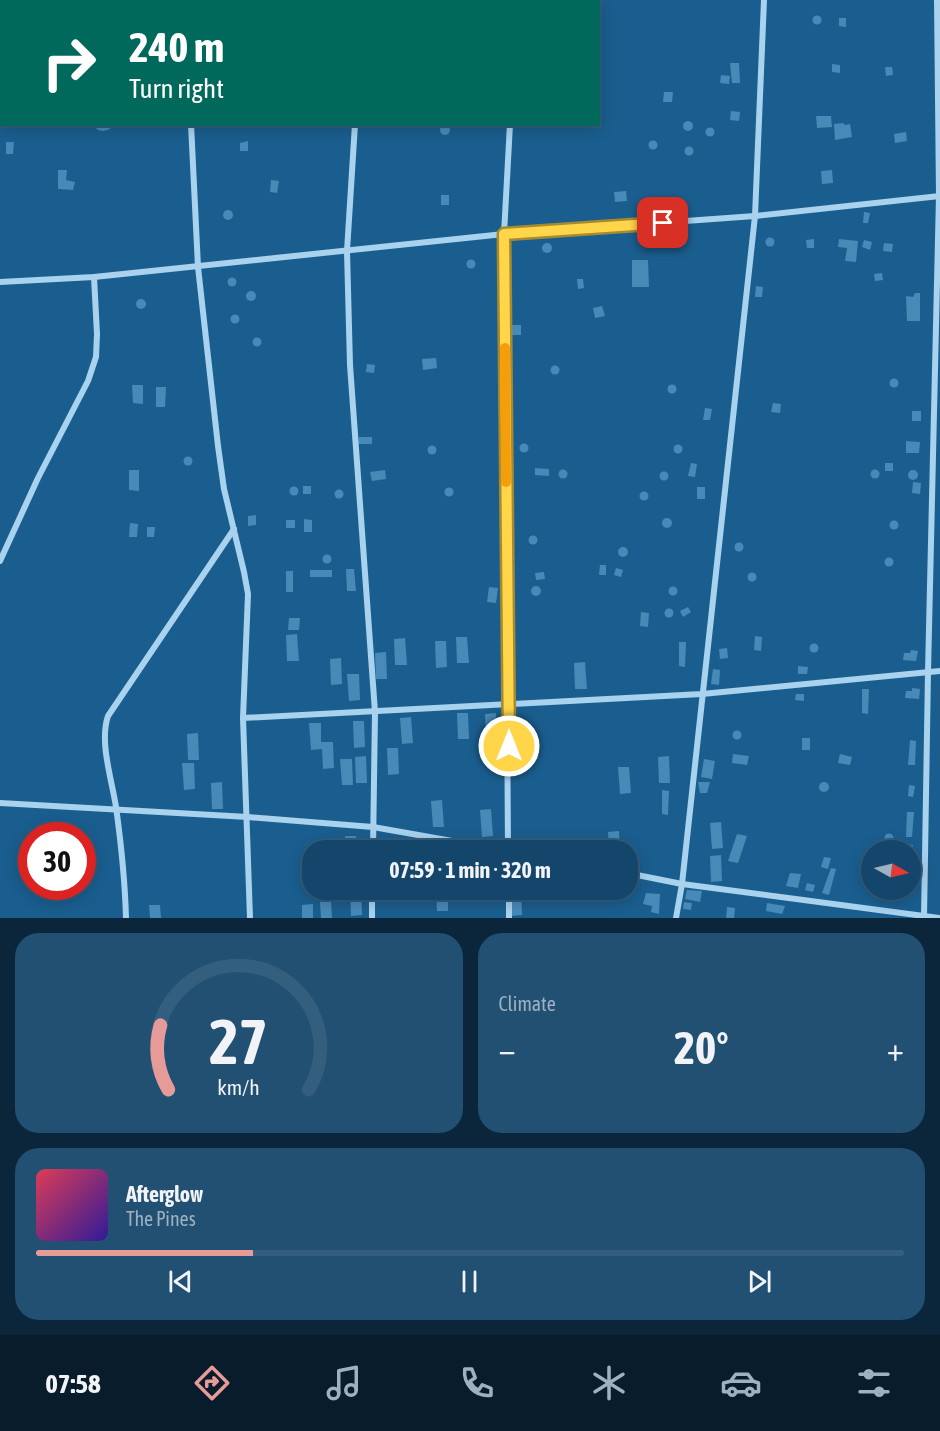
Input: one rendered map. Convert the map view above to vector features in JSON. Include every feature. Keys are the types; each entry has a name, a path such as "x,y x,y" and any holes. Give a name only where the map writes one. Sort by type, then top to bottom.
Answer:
{"street":[{"path":"676,918 682,884 755,216 764,0"},
{"path":"924,917 940,196 937,0"},
{"path":"191,126 198,267 219,457 248,594 243,718 250,918"},
{"path":"355,126 347,251 350,365 375,712 373,840"},
{"path":"508,840 509,705 504,234 510,126"},
{"path":"0,282 94,277 504,234 755,216 940,196"},
{"path":"0,561 38,478 88,381 96,357 94,277"},
{"path":"126,918 116,809 104,738 105,725 108,716 234,529"},
{"path":"243,718 702,694 940,671"},
{"path":"0,803 248,817 373,827 446,840"},
{"path":"638,875 682,884 939,918"},
{"path":"372,900 372,918"},
{"path":"509,900 509,918"}],"building":[{"path":"817,15 822,20 817,25 812,20"},
{"path":"839,18 846,18 846,27 839,26"},
{"path":"730,63 739,63 740,83 732,83"},
{"path":"832,64 840,65 840,73 832,72"},
{"path":"885,67 892,67 893,75 886,76"},
{"path":"721,75 730,76 729,84 720,83"},
{"path":"664,92 673,92 672,102 663,102"},
{"path":"731,111 740,112 739,121 730,120"},
{"path":"816,116 831,116 832,127 817,128"},
{"path":"688,121 693,126 688,131 683,126"},
{"path":"844,123 844,125 850,124 852,137 835,140 834,124"},
{"path":"94,126 113,126 108,130 98,130"},
{"path":"441,126 449,126 449,134 441,134"},
{"path":"710,127 715,132 710,137 705,132"},
{"path":"906,132 907,141 895,143 894,134"},
{"path":"653,140 658,145 653,150 648,145"},
{"path":"248,141 248,151 240,151 240,143"},
{"path":"6,142 14,142 13,154 6,154"},
{"path":"689,146 694,151 689,156 684,151"},
{"path":"58,170 67,170 66,180 75,182 73,190 58,189"},
{"path":"832,170 833,183 822,184 821,171"},
{"path":"271,180 279,181 277,193 270,192"},
{"path":"626,191 627,201 615,202 614,192"},
{"path":"441,195 449,195 449,205 441,205"},
{"path":"228,210 232,211 232,219 228,220 224,219 223,215 224,211"},
{"path":"864,212 870,213 868,223 863,223"},
{"path":"770,237 775,242 770,247 765,242"},
{"path":"814,239 814,248 807,248 806,240"},
{"path":"839,239 858,241 856,262 845,261 847,248 838,247"},
{"path":"864,240 872,242 870,250 862,247"},
{"path":"547,243 551,244 551,252 547,253 543,252 542,248 543,244"},
{"path":"884,243 893,244 892,252 883,251"},
{"path":"471,259 476,264 471,269 466,264"},
{"path":"632,260 648,260 649,287 632,287"},
{"path":"882,273 883,280 875,281 874,274"},
{"path":"232,277 237,282 232,287 227,282"},
{"path":"577,279 583,279 584,288 578,289"},
{"path":"756,286 763,287 762,297 755,297"},
{"path":"251,291 256,296 251,301 246,296"},
{"path":"915,293 920,293 920,321 907,321 906,296 913,297"},
{"path":"141,299 146,304 141,309 136,304"},
{"path":"602,306 605,316 595,318 593,308"},
{"path":"235,314 240,319 235,324 230,319"},
{"path":"512,325 521,325 521,335 512,335"},
{"path":"257,338 261,342 257,346 253,342"},
{"path":"436,358 437,368 423,370 422,359"},
{"path":"367,364 375,365 374,373 366,372"},
{"path":"555,365 560,370 555,375 550,370"},
{"path":"894,378 899,383 894,388 889,383"},
{"path":"672,384 677,389 672,394 667,389"},
{"path":"132,385 143,385 143,404 133,403"},
{"path":"156,387 166,387 165,407 156,407"},
{"path":"773,403 781,404 780,413 771,412"},
{"path":"705,408 712,409 710,420 703,420"},
{"path":"912,411 921,411 921,421 912,421"},
{"path":"359,437 372,437 372,444 358,444"},
{"path":"906,441 920,442 919,453 906,453"},
{"path":"524,443 529,448 524,453 519,448"},
{"path":"678,444 683,449 678,454 673,449"},
{"path":"432,445 437,450 432,455 427,450"},
{"path":"188,456 193,461 188,466 183,461"},
{"path":"691,463 697,464 695,477 688,476"},
{"path":"885,463 893,463 893,471 885,471"},
{"path":"535,468 549,469 549,476 535,475"},
{"path":"563,469 568,474 563,479 558,474"},
{"path":"875,469 880,474 875,479 870,474"},
{"path":"129,470 139,470 139,491 129,490"},
{"path":"385,470 386,479 372,481 370,472"},
{"path":"913,470 917,471 917,479 913,480 909,479 908,475 909,471"},
{"path":"664,471 669,476 664,481 659,476"},
{"path":"913,482 921,483 920,494 912,493"},
{"path":"294,486 299,491 294,496 289,491"},
{"path":"303,486 311,486 311,494 303,494"},
{"path":"449,487 454,492 449,497 444,492"},
{"path":"697,487 705,487 705,499 697,499"},
{"path":"339,489 344,494 339,499 334,494"},
{"path":"644,491 649,496 644,501 639,496"},
{"path":"256,515 256,525 248,526 248,516"},
{"path":"667,518 672,523 667,528 662,523"},
{"path":"304,519 312,520 312,532 304,532"},
{"path":"286,520 295,520 295,528 286,528"},
{"path":"894,520 899,525 894,530 889,525"},
{"path":"130,523 138,524 137,537 129,537"},
{"path":"147,527 155,527 154,537 147,537"},
{"path":"533,535 538,540 533,545 528,540"},
{"path":"739,542 744,547 739,552 734,547"},
{"path":"623,547 628,552 623,557 618,552"},
{"path":"327,554 332,559 327,564 322,559"},
{"path":"889,557 894,562 889,567 884,562"},
{"path":"600,565 606,565 606,575 599,575"},
{"path":"616,568 623,570 621,577 614,575"},
{"path":"346,569 354,569 356,591 347,591"},
{"path":"310,570 332,570 332,577 310,577"},
{"path":"286,571 293,571 293,592 286,592"},
{"path":"544,572 545,579 536,580 535,573"},
{"path":"752,572 757,577 752,582 747,577"},
{"path":"536,586 541,591 536,596 531,591"},
{"path":"673,586 678,591 673,596 668,591"},
{"path":"489,587 498,588 496,603 487,602"},
{"path":"688,607 691,612 683,617 680,611"},
{"path":"669,608 674,613 669,618 664,613"},
{"path":"641,612 649,613 648,627 640,626"},
{"path":"289,618 300,618 299,630 288,630"},
{"path":"297,634 299,661 287,661 286,635"},
{"path":"755,636 762,637 761,651 754,650"},
{"path":"456,637 467,637 469,663 457,663"},
{"path":"405,638 407,665 395,665 394,639"},
{"path":"435,641 446,641 447,667 436,668"},
{"path":"679,642 686,642 685,667 679,666"},
{"path":"814,643 819,648 814,653 809,648"},
{"path":"727,648 728,658 720,659 719,649"},
{"path":"911,650 918,651 916,661 903,660 904,653 910,653"},
{"path":"386,652 387,679 376,679 375,653"},
{"path":"341,658 342,684 331,685 330,659"},
{"path":"585,662 587,689 575,689 574,663"},
{"path":"798,666 808,667 807,674 798,674"},
{"path":"713,669 720,670 719,685 711,684"},
{"path":"347,674 359,674 360,700 349,701"},
{"path":"912,688 920,689 919,699 905,698 906,691 912,691"},
{"path":"862,689 869,689 868,714 862,713"},
{"path":"796,694 804,694 804,701 795,700"},
{"path":"457,713 468,713 469,739 458,739"},
{"path":"496,713 497,740 486,740 485,714"},
{"path":"411,717 413,743 402,744 400,718"},
{"path":"353,721 364,721 365,747 354,748"},
{"path":"309,723 321,723 321,742 333,742 334,768 323,769 322,749 311,750"},
{"path":"737,731 741,735 737,739 733,735"},
{"path":"198,733 199,760 188,760 187,734"},
{"path":"802,738 810,738 810,750 802,750"},
{"path":"910,740 916,741 915,765 908,765"},
{"path":"387,748 398,748 399,774 388,775"},
{"path":"733,754 749,756 747,765 732,763"},
{"path":"840,754 852,757 850,765 838,763"},
{"path":"366,756 367,783 356,783 355,757"},
{"path":"669,756 670,783 659,783 658,757"},
{"path":"340,759 352,759 353,785 342,785"},
{"path":"704,759 715,761 712,779 701,777"},
{"path":"182,763 194,763 195,789 184,790"},
{"path":"618,767 629,767 631,793 620,794"},
{"path":"222,782 223,809 212,809 211,783"},
{"path":"698,782 710,782 707,793 700,793"},
{"path":"824,782 828,783 828,791 824,792 820,791 819,787 820,783"},
{"path":"909,785 915,786 913,797 908,796"},
{"path":"662,790 669,791 668,815 662,814"},
{"path":"442,800 444,827 433,827 431,801"},
{"path":"491,809 493,836 482,837 480,810"},
{"path":"907,812 914,812 912,837 906,837"},
{"path":"721,822 723,848 712,849 710,823"},
{"path":"619,831 619,840 608,840 608,832"},
{"path":"889,833 893,840 884,838"},
{"path":"737,834 747,836 738,863 728,861"},
{"path":"345,836 356,836 356,840 345,840"},
{"path":"721,855 722,881 711,882 710,856"},
{"path":"824,857 831,858 828,869 821,867"},
{"path":"831,868 836,869 829,895 822,893"},
{"path":"790,873 801,874 798,888 786,886"},
{"path":"807,883 815,885 813,892 805,890"},
{"path":"687,890 702,891 700,902 685,899"},
{"path":"646,893 660,894 659,914 651,912 652,906 643,904"},
{"path":"350,900 361,900 362,915 351,916"},
{"path":"436,900 448,900 448,911 437,911"},
{"path":"510,900 521,900 522,915 511,916"},
{"path":"331,901 332,918 321,918 320,902"},
{"path":"684,902 692,903 691,910 683,909"},
{"path":"767,903 785,906 782,914 766,911"},
{"path":"313,904 313,918 302,918 302,905"},
{"path":"149,905 160,905 161,918 150,918"},
{"path":"727,907 735,908 734,918 726,918"}],"slow traffic":[{"path":"505,348 506,482"}],"route":[{"path":"509,746 504,234 663,223"}]}
